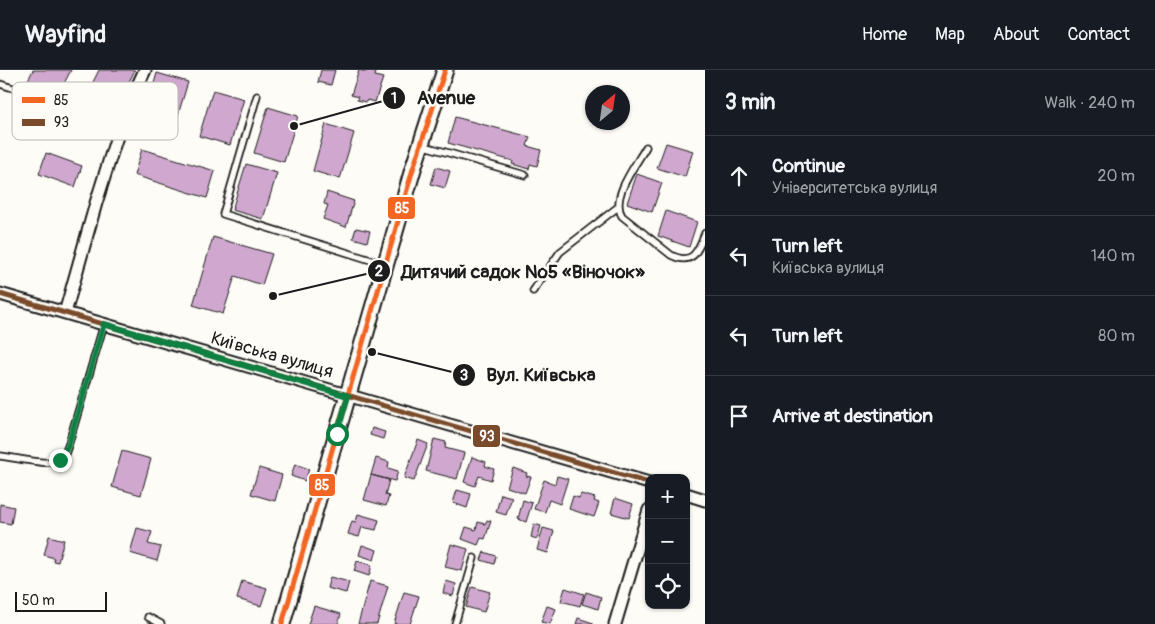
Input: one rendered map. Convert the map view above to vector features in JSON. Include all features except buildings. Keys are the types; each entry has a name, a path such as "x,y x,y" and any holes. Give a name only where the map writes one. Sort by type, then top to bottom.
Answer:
{"main road":[{"path":"282,624 420,145 445,70"}],"street":[{"path":"140,82 145,70"},
{"path":"64,313 116,140"},
{"name":"Київська вулиця","path":"0,294 645,482"},
{"path":"690,495 705,500"},
{"path":"615,624 646,519"}],"lane":[{"path":"0,84 12,88"},
{"path":"257,96 223,214 374,261"},
{"path":"420,145 525,175"},
{"path":"646,147 624,185 618,201 618,207 622,216 670,256 680,260 690,258 696,252 705,233"},
{"path":"533,291 560,252 618,207"},
{"path":"0,456 46,463 54,463 63,457 68,446 104,324"},
{"path":"454,624 474,558"},
{"path":"148,617 161,624"}],"transit line":[{"name":"85","path":"282,624 413,169 445,70"},
{"name":"93","path":"0,294 645,482"}],"place":[{"name":"Avenue","path":"294,126"},
{"name":"Дитячий садок №5 «Віночок»","path":"273,296"},
{"name":"Вул. Київська","path":"372,352"}],"route":[{"path":"60,460 68,446 104,324 348,396 337,434"}]}
